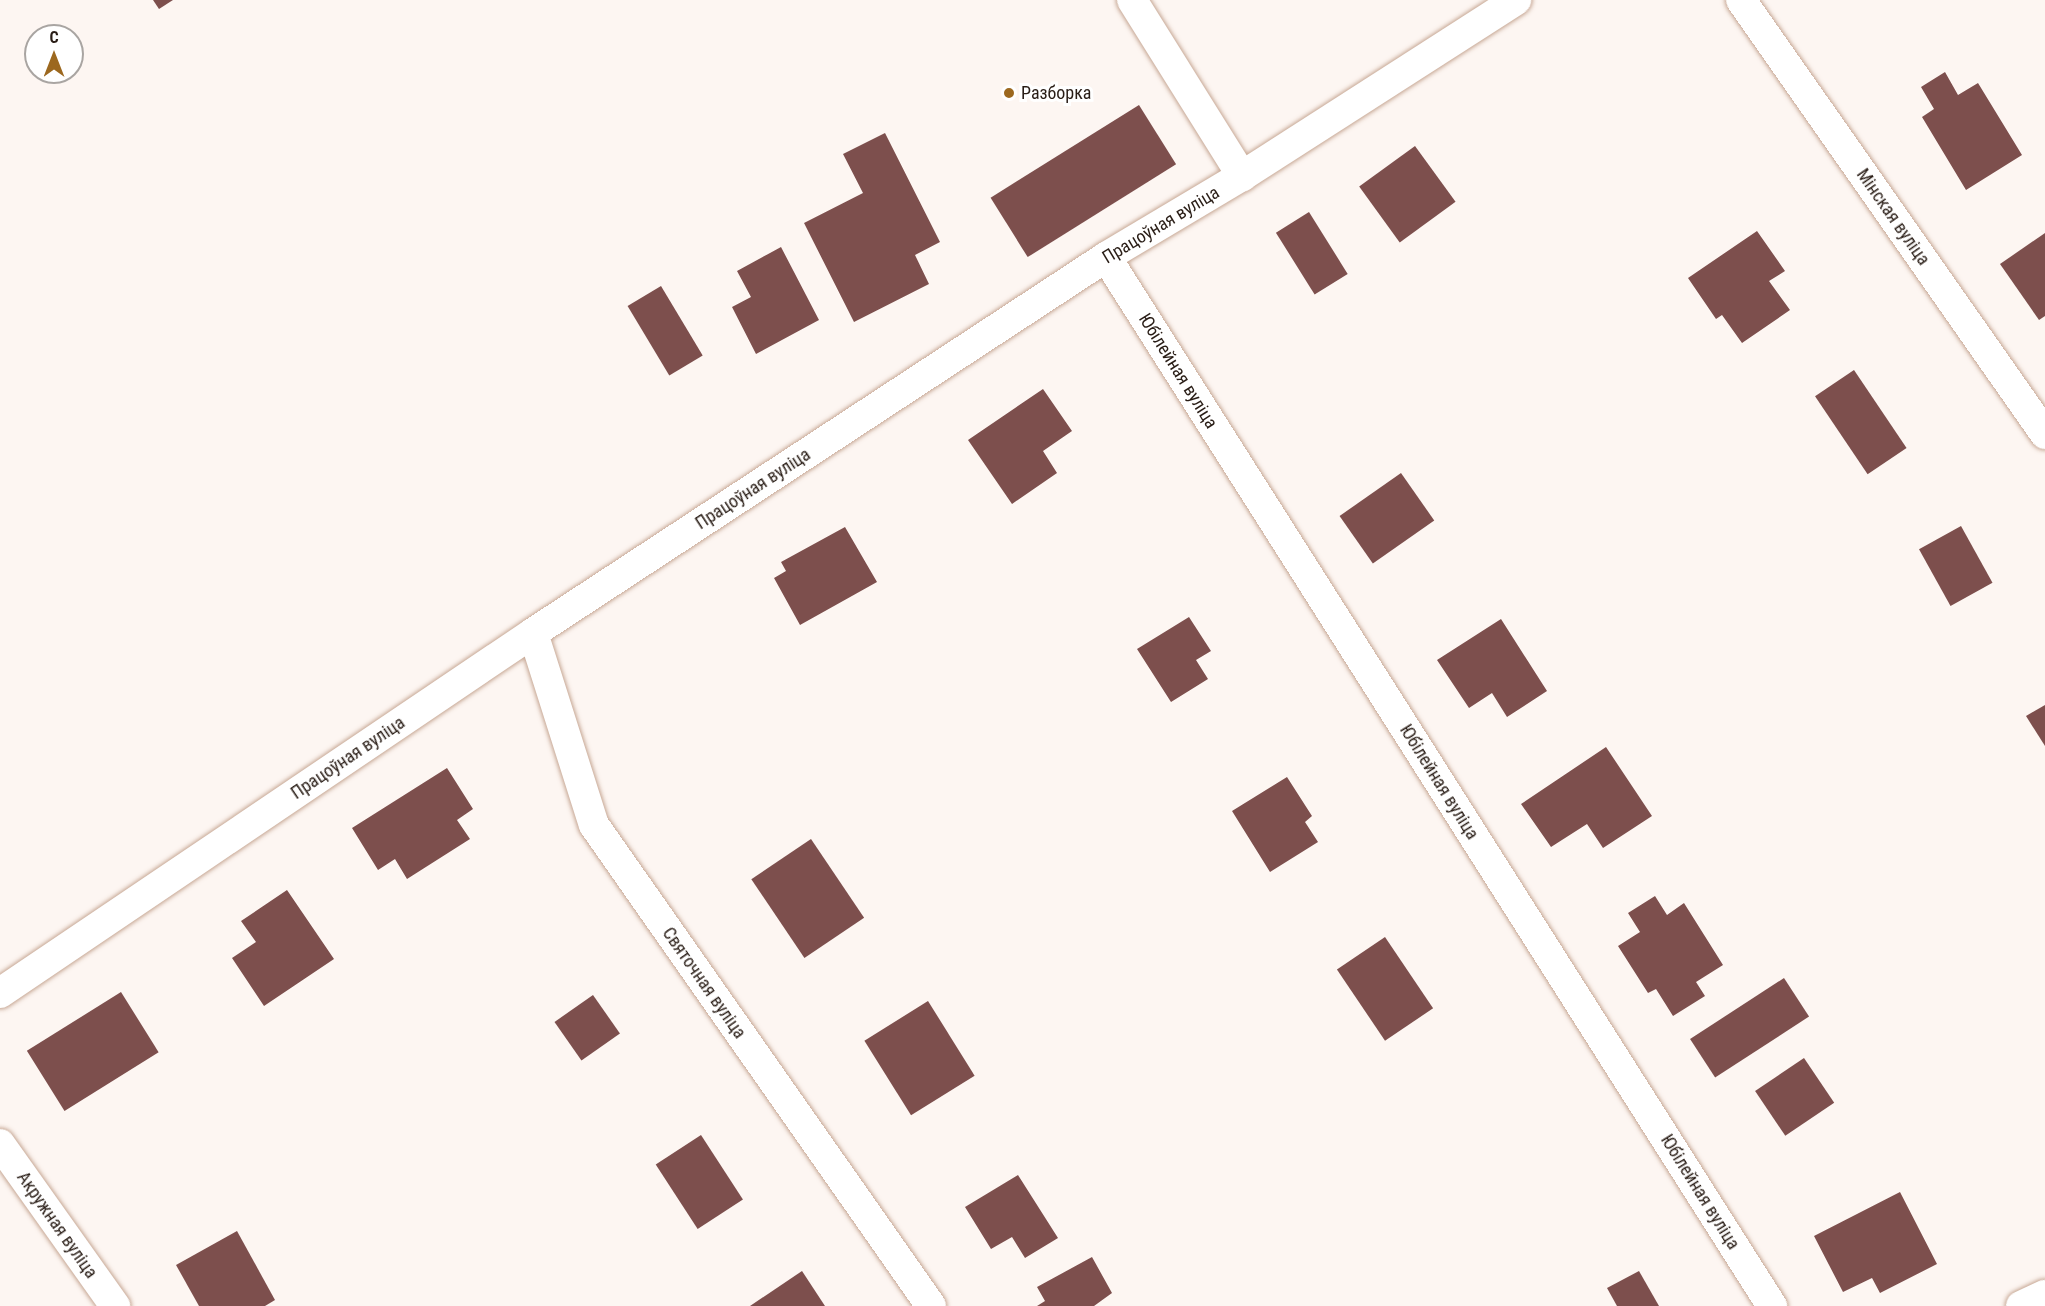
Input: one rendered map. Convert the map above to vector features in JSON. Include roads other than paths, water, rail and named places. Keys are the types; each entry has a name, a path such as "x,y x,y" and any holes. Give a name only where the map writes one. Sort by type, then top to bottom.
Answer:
{"street":[{"path":"1132,0 1242,176"},
{"name":"Працоўная вуліца","path":"0,993 533,633 1106,257 1242,176 1516,0"},
{"name":"Мінская вуліца","path":"1741,0 2045,434"},
{"name":"Юбілейная вуліца","path":"1106,257 1772,1306"},
{"name":"Святочная вуліца","path":"533,633 594,825 931,1306"},
{"name":"Акружная вуліца","path":"0,1144 115,1306"},
{"path":"2021,1306 2045,1295"}],"place":[{"name":"Разборка","path":"1009,93"}]}
